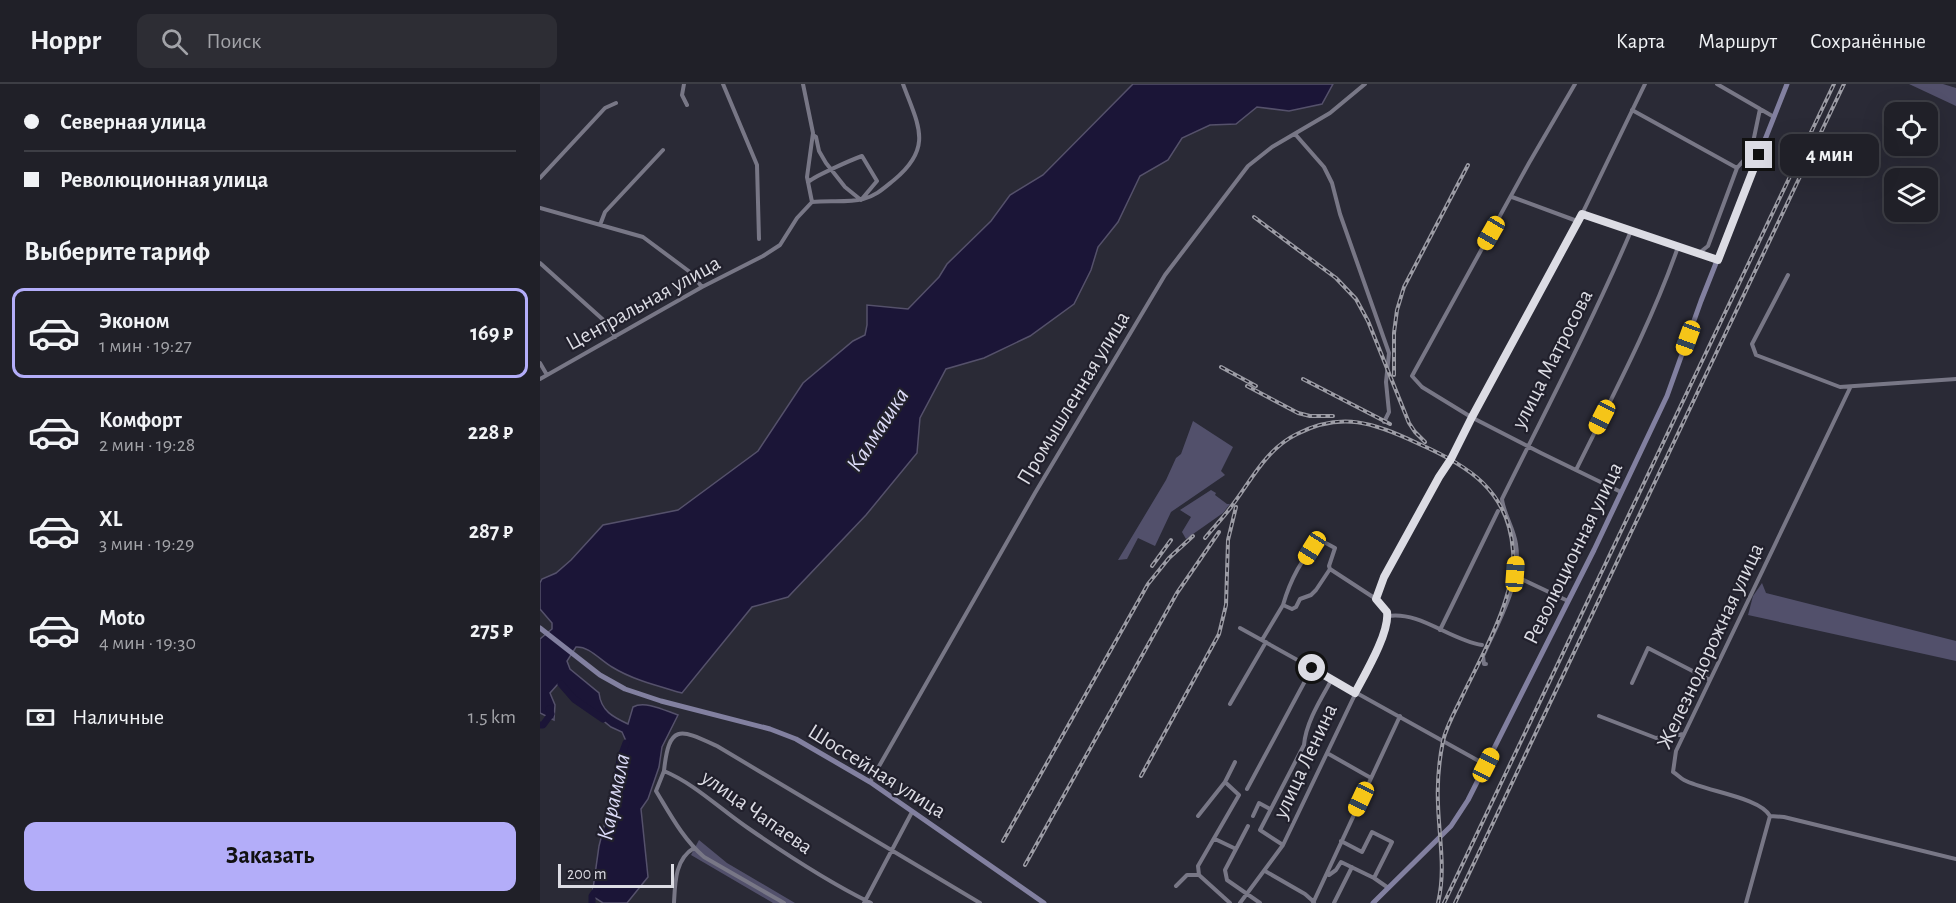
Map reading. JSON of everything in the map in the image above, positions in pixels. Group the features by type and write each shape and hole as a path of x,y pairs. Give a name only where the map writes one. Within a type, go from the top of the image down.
{"main road":[{"name":"Революционная улица","path":"1373,903 1457,818 1486,765 1622,492 1667,396 1787,84"},
{"name":"Шоссейная улица","path":"540,628 578,659 625,689 770,729 796,739 870,782 1044,903"}],"street":[{"path":"684,84 682,95 687,105"},
{"path":"723,84 757,165 759,239"},
{"path":"803,84 813,135 808,182 812,202 861,200 874,196 912,163 920,145 919,131 903,84"},
{"name":"Промышленная улица","path":"870,782 1035,493 1166,275 1248,166 1272,147 1330,113 1365,84"},
{"path":"1575,84 1449,306 1412,376 1422,387 1472,417 1622,492"},
{"path":"1376,599 1384,577 1454,453 1582,214 1645,84"},
{"path":"1717,84 1774,117"},
{"path":"540,178 605,108 616,103"},
{"path":"1699,253 1708,246 1737,168 1751,152 1760,109"},
{"path":"1632,110 1737,168"},
{"path":"1295,134 1329,176 1389,353 1386,382 1389,412 1384,422"},
{"path":"813,135 816,137 821,157 845,187 861,200"},
{"path":"600,225 605,212 663,150"},
{"path":"808,182 816,176 859,157 864,159 877,181 861,200"},
{"path":"1512,197 1577,220"},
{"name":"Центральная улица","path":"540,379 780,245 797,218 812,202"},
{"path":"540,208 643,237 690,272 702,287"},
{"path":"1582,214 1718,260"},
{"name":"улица Матросова","path":"1515,576 1516,544 1502,502 1527,446 1594,316 1632,231"},
{"path":"1576,470 1651,313 1678,247"},
{"path":"540,262 609,325 615,337"},
{"path":"1788,275 1752,344 1756,355 1840,387 1956,379"},
{"path":"540,363 547,375"},
{"name":"Железнодорожная улица","path":"1770,816 1767,809 1684,781 1673,772 1676,751 1850,388"},
{"path":"1440,630 1498,511"},
{"path":"1230,704 1312,548 1322,541 1335,548 1330,569 1316,590 1311,595 1300,599 1296,607 1292,609 1283,605"},
{"path":"1330,569 1376,599 1388,616 1404,615 1470,643 1482,645"},
{"path":"1486,664 1484,664 1483,656 1508,600 1515,576 1568,601"},
{"name":"улица Ленина","path":"1240,903 1283,845 1383,636 1388,616"},
{"path":"1240,628 1486,765"},
{"path":"1632,683 1648,648 1710,680"},
{"path":"1247,789 1312,668"},
{"path":"1283,845 1260,830 1304,745 1315,710 1332,679"},
{"path":"1265,871 1305,894 1314,902 1400,716"},
{"path":"1599,716 1656,738 1684,734"},
{"path":"784,903 704,856 694,848 677,826 656,791 664,771 666,751 673,738 681,732 717,746 980,903"},
{"path":"1327,753 1371,778"},
{"path":"1198,816 1225,782 1235,762"},
{"name":"улица Чапаева","path":"664,771 674,775 747,828 816,873 865,902 871,903"},
{"path":"1198,875 1198,866 1239,795 1225,782"},
{"path":"1253,816 1259,803 1270,809"},
{"path":"865,902 912,812"},
{"path":"1746,903 1770,816 1784,817 1956,859"},
{"path":"1248,826 1225,870 1225,876 1227,880 1260,903"},
{"path":"1341,841 1362,852 1372,832 1392,842 1374,878"},
{"path":"1215,838 1236,849"},
{"path":"674,903 678,866 687,852 694,848"},
{"path":"1327,876 1336,870 1341,862 1387,887"},
{"path":"1334,903 1352,867"},
{"path":"1176,886 1187,875 1198,875 1230,903"}],"shaded area":[{"path":"1909,84 1943,84 1956,88 1956,106"},
{"path":"1193,421 1233,447 1221,471 1225,475 1171,512 1155,546 1138,538 1127,559 1118,560 1166,480 1176,458 1181,454"},
{"path":"1211,490 1230,504 1223,513 1186,539 1182,532 1191,517 1180,510"},
{"path":"1762,583 1766,593 1956,641 1956,661 1748,615 1753,596"},
{"path":"699,840 727,863 795,903 773,903 691,855"}],"water":[{"path":"1133,84 1333,84 1322,104 1289,111 1257,107 1236,124 1210,125 1182,138 1168,160 1140,176 1118,222 1098,247 1091,270 1074,304 1030,336 984,358 946,369 920,418 917,453 866,515 788,597 752,607 682,693 628,676 590,651 576,647 567,661 570,669 599,693 605,709 613,716 628,724 633,707 638,705 656,707 678,715 662,747 659,767 648,799 641,809 648,877 627,903 603,903 592,896 599,846 626,741 622,732 611,727 558,684 550,693 555,705 554,720 540,713 540,639 552,629 552,623 540,609 542,579 556,573 571,560 603,525 678,510 758,451 803,383 853,341 865,335 867,305 908,309 939,277 947,264 991,221 1010,195 1043,175"}],"waterway":[{"name":"Карамала","path":"561,684 574,699 603,719"},
{"name":"Калмашка","path":"540,725 543,725 551,714 549,709"},
{"name":"Карамала","path":"618,775 620,759 626,743"},
{"name":"Карамала","path":"592,903 592,896 597,889"}],"railway":[{"path":"1444,903 1834,84"},
{"path":"1455,903 1844,84"},
{"path":"1394,375 1394,333 1397,310 1404,287 1468,165"},
{"path":"1254,217 1336,278 1356,299 1368,321 1409,423 1425,442"},
{"path":"1221,367 1256,386"},
{"path":"1303,379 1390,424"},
{"path":"1247,386 1298,413 1310,416 1333,416"},
{"path":"1205,538 1276,448 1297,434 1329,423 1343,421 1372,425 1435,451 1468,471 1494,496 1510,530 1513,551 1512,570 1509,589 1495,629 1443,741 1438,788 1442,866 1438,903"},
{"path":"1141,776 1219,634 1226,605 1228,540 1236,507"},
{"path":"1025,865 1177,593 1219,532"},
{"path":"1003,841 1148,584 1169,558 1193,536"},
{"path":"1152,566 1171,540"}],"route":[{"path":"1312,668 1355,693 1387,623 1387,612 1376,599 1384,577 1451,459 1582,214 1718,260 1759,155"}]}
